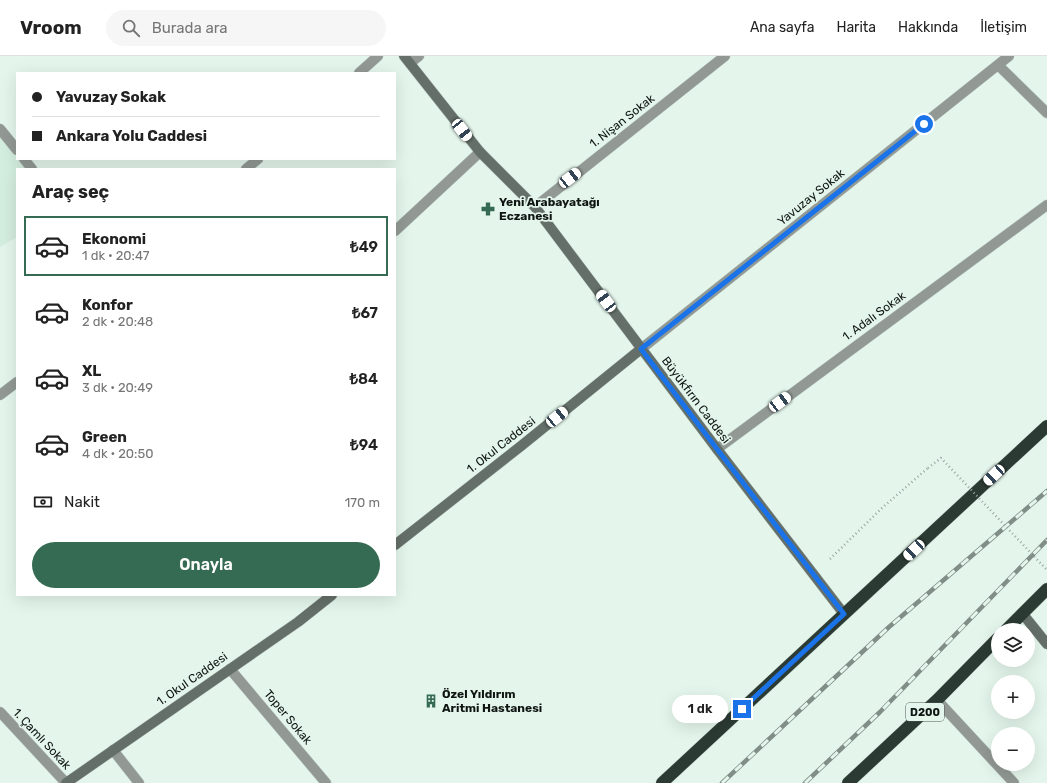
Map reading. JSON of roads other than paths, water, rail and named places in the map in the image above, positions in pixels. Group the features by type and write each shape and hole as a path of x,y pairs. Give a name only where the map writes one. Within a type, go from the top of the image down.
{"highway":[{"path":"662,783 1045,428"},
{"path":"1013,623 1047,589"},
{"name":"D200","path":"848,783 937,700 991,645"}],"main road":[{"name":"Büyükfırın Caddesi","path":"407,59 480,152 535,207 641,349 844,614"},
{"name":"1. Okul Caddesi","path":"396,544 641,349"},
{"name":"1. Okul Caddesi","path":"66,783 298,622 331,596"},
{"path":"1022,613 1047,644"}],"street":[{"path":"359,72 378,56"},
{"path":"407,59 419,56"},
{"name":"1. Nişan Sokak","path":"535,207 725,56"},
{"name":"Yavuzay Sokak","path":"641,349 1010,56"},
{"path":"998,65 1047,113"},
{"path":"0,129 16,149"},
{"path":"396,230 480,152"},
{"path":"25,160 31,168"},
{"path":"247,168 257,160"},
{"name":"1. Adalı Sokak","path":"717,449 1047,205"},
{"path":"0,395 16,383"},
{"name":"Toper Sokak","path":"230,669 326,783"},
{"path":"937,700 1014,783"},
{"name":"1. Çamlı Sokak","path":"0,712 66,783"},
{"path":"113,750 139,783"}],"railway":[{"path":"722,783 889,627 1047,491"},
{"path":"805,783 880,712 1047,540"}],"place":[{"name":"Yeni Arabayatağı Eczanesi","path":"488,209"},
{"name":"Özel Yıldırım Aritmi Hastanesi","path":"431,701"}]}
